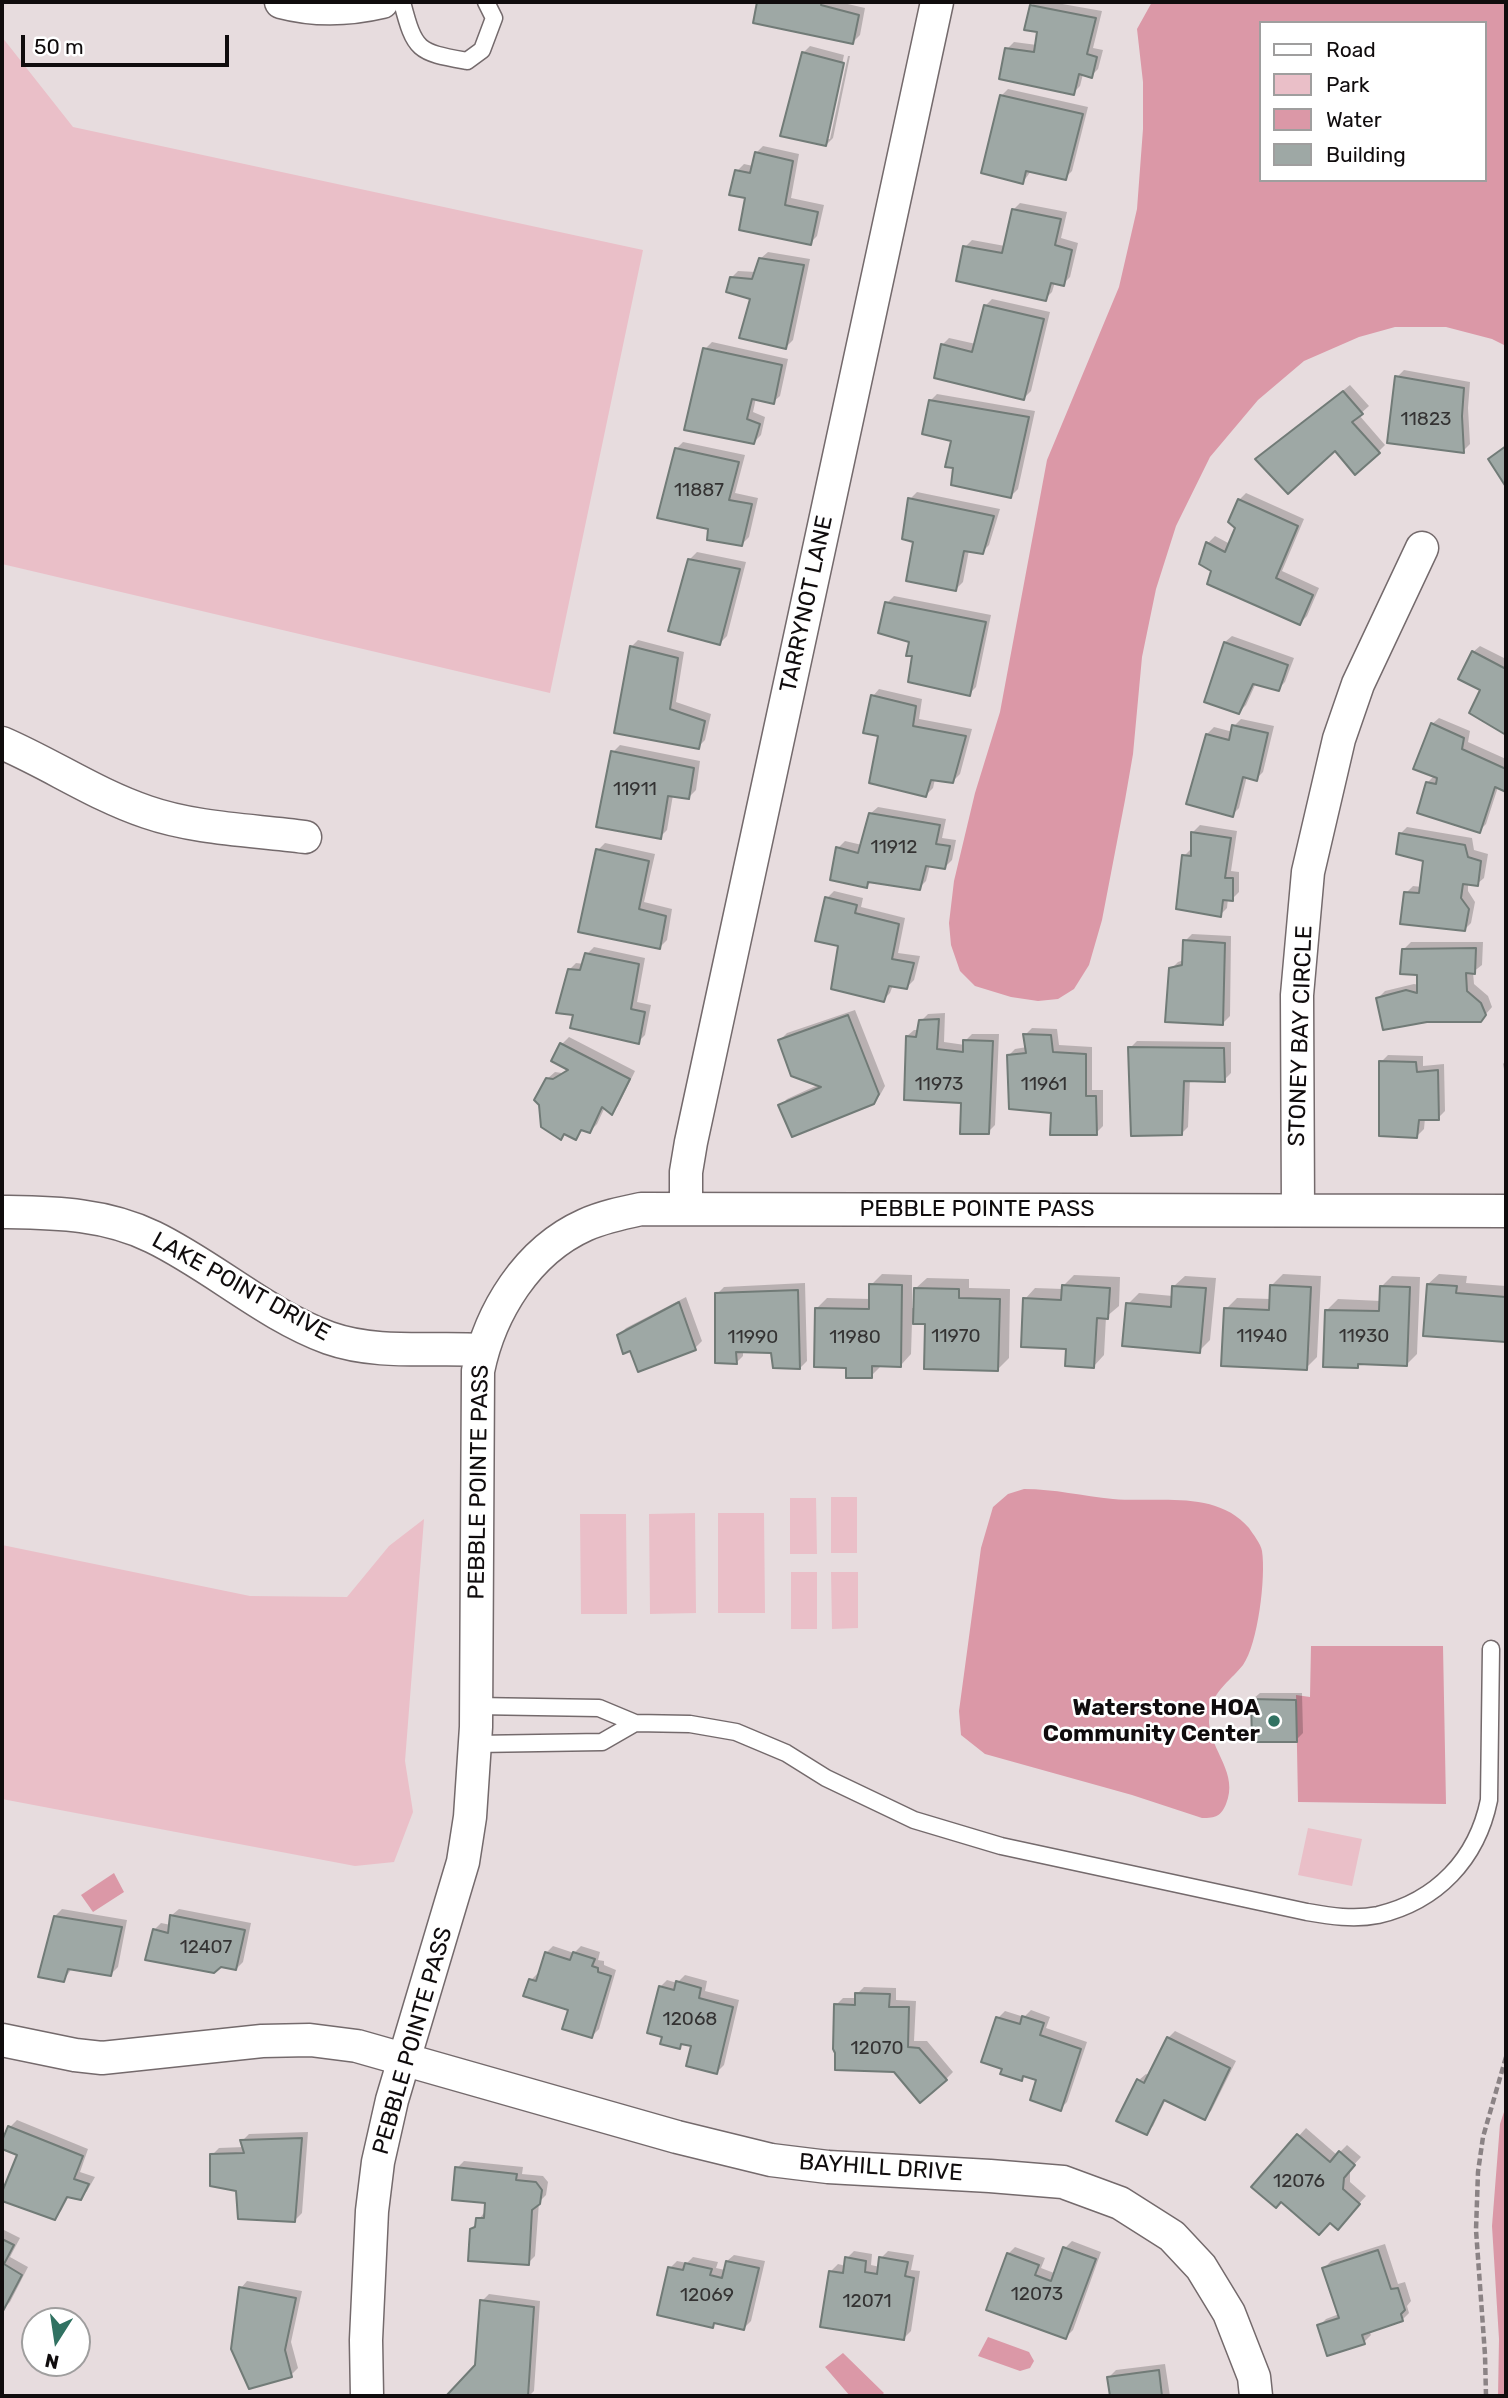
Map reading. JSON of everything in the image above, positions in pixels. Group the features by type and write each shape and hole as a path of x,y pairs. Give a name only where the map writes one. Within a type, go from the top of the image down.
{"street":[{"path":"281,2 317,9 343,9 383,2"},
{"name":"TARRYNOT LANE","path":"686,1208 686,1172 691,1142 937,2"},
{"name":"STONEY BAY CIRCLE","path":"1298,1210 1297,995 1308,872 1339,739 1358,684 1422,548"},
{"path":"2,743 149,813 305,837"},
{"name":"PEBBLE POINTE PASS","path":"367,2396 366,2340 372,2211 378,2162 393,2101 463,1862 470,1818 476,1744 478,1371 482,1350 498,1311 516,1282 532,1265 583,1226 641,1209 1506,1211"},
{"name":"LAKE POINT DRIVE","path":"2,1212 70,1214 126,1226 153,1237 308,1329 340,1341 374,1348 482,1350"},
{"name":"BAYHILL DRIVE","path":"2,2040 102,2058 262,2040 310,2040 357,2046 677,2137 771,2160 828,2167 1063,2182 1120,2203 1172,2236 1200,2267 1230,2313 1254,2377 1256,2396"}],"lane":[{"path":"402,2 417,44 428,54 467,61 482,50 494,18 486,2"},
{"path":"476,1706 599,1708 635,1723 690,1724 736,1732 786,1753 826,1778 914,1820 1001,1846 1307,1912 1337,1917 1360,1917 1378,1915 1435,1889 1450,1878 1475,1843 1485,1821 1489,1800 1491,1649"},
{"path":"476,1744 602,1741 635,1723"}],"path":[{"path":"1486,2396 1476,2230 1478,2172 1483,2137 1506,2057"}],"green space":[{"path":"2,37 73,127 643,250 550,693 2,564"},
{"path":"831,1497 857,1497 857,1553 831,1553"},
{"path":"790,1498 816,1498 817,1554 790,1554"},
{"path":"695,1513 696,1613 650,1614 649,1514"},
{"path":"718,1513 764,1513 765,1613 718,1613"},
{"path":"580,1514 626,1514 627,1614 581,1614"},
{"path":"424,1519 405,1761 413,1812 394,1862 355,1866 2,1799 2,1545 250,1596 347,1597 389,1546"},
{"path":"791,1572 817,1572 817,1629 791,1629"},
{"path":"831,1572 858,1572 858,1628 832,1629"},
{"path":"1308,1828 1362,1839 1352,1886 1298,1875"}],"water":[{"path":"1152,2 1506,2 1506,346 1492,339 1446,327 1395,327 1359,337 1304,361 1258,400 1210,457 1176,526 1156,589 1142,657 1133,754 1125,800 1102,920 1089,965 1074,989 1058,999 1038,1001 1011,997 975,986 960,971 951,945 949,923 954,881 975,793 1000,712 1047,460 1119,287 1137,209 1143,129 1143,82 1137,29"},
{"path":"1024,1489 1113,1499 1185,1500 1203,1503 1236,1516 1259,1542 1263,1577 1253,1642 1243,1665 1213,1701 1210,1713 1211,1733 1229,1783 1226,1804 1217,1815 1202,1818 1132,1795 985,1754 961,1735 959,1711 981,1548 993,1507 1008,1494"},
{"path":"1311,1646 1443,1646 1446,1804 1298,1802 1296,1695 1310,1697"},
{"path":"114,1873 124,1892 93,1912 81,1895"},
{"path":"1506,2106 1506,2396 1498,2396 1499,2339 1492,2226 1500,2124"},
{"path":"988,2337 1029,2352 1034,2361 1030,2368 1020,2371 978,2356"},
{"path":"843,2353 884,2393 881,2396 850,2396 825,2367"}],"building":[{"path":"757,2 822,2 821,5 859,15 853,44 753,23"},
{"path":"1030,5 1096,18 1087,54 1097,57 1092,78 1079,74 1074,95 999,79 1005,48 1034,52 1037,32 1024,30"},
{"path":"802,52 844,63 826,146 780,136"},
{"path":"1000,95 1083,114 1066,180 1026,171 1023,184 981,173"},
{"path":"755,152 793,161 785,205 818,212 811,245 739,230 745,198 729,195 735,170 750,173"},
{"path":"1012,209 1061,219 1055,245 1072,250 1064,286 1051,283 1046,301 956,281 963,246 1002,253"},
{"path":"759,258 804,265 786,349 739,338 750,299 726,292 730,277 752,279"},
{"path":"984,305 1044,319 1024,400 934,378 941,344 972,352"},
{"path":"703,348 782,365 774,404 752,399 747,419 760,424 754,444 684,430"},
{"path":"1395,376 1464,388 1464,453 1387,443"},
{"path":"1343,391 1363,414 1352,422 1380,453 1355,475 1335,451 1288,494 1255,459"},
{"path":"929,400 1029,417 1011,498 951,485 953,468 945,467 951,441 922,434"},
{"path":"1506,446 1506,487 1488,459"},
{"path":"675,448 739,462 729,500 752,504 742,546 707,540 708,529 657,518"},
{"path":"908,498 994,516 983,554 964,551 956,591 906,581 913,542 902,539"},
{"path":"1238,499 1298,526 1276,578 1313,595 1300,625 1207,584 1211,571 1199,564 1206,542 1225,552 1235,528 1228,522"},
{"path":"688,559 740,569 720,645 668,631"},
{"path":"885,602 986,622 970,696 908,682 912,656 906,656 909,642 878,633"},
{"path":"1224,642 1288,665 1279,691 1253,684 1239,714 1204,702"},
{"path":"630,646 678,658 670,709 705,721 699,749 614,733"},
{"path":"1472,651 1506,669 1506,735 1469,713 1480,690 1458,679"},
{"path":"871,695 916,706 913,726 966,736 953,783 931,780 926,797 869,783 878,736 863,733"},
{"path":"1431,723 1464,738 1462,749 1506,769 1506,792 1495,787 1480,833 1417,813 1426,782 1436,784 1437,778 1413,769"},
{"path":"1232,725 1268,733 1257,781 1243,777 1233,817 1186,804 1206,734 1229,740"},
{"path":"611,751 694,768 689,799 668,796 661,839 596,827"},
{"path":"869,813 940,825 936,844 950,846 945,869 926,866 920,890 868,882 867,888 830,880 836,847 858,853"},
{"path":"1191,832 1231,838 1225,878 1233,878 1233,901 1223,900 1221,917 1176,909 1182,855 1191,856"},
{"path":"1399,833 1465,845 1468,857 1481,861 1478,886 1463,884 1461,898 1469,909 1465,931 1400,924 1404,892 1419,893 1423,861 1396,854"},
{"path":"596,849 649,861 639,909 666,916 660,949 578,932"},
{"path":"825,897 857,905 855,913 899,924 892,959 914,963 907,989 889,986 884,1002 831,989 838,946 815,941"},
{"path":"1183,940 1225,943 1223,1025 1165,1022 1169,968 1182,965"},
{"path":"1476,948 1475,974 1466,973 1467,991 1481,1003 1486,1015 1481,1022 1427,1022 1383,1030 1376,998 1406,990 1417,993 1417,975 1400,974 1402,949"},
{"path":"585,953 639,964 631,1009 645,1012 639,1044 570,1028 573,1015 556,1013 568,969 580,970"},
{"path":"848,1015 879,1094 874,1104 792,1137 778,1105 821,1087 791,1076 778,1040"},
{"path":"939,1019 937,1049 963,1052 963,1040 993,1041 989,1134 960,1134 961,1103 904,1100 906,1036 916,1037 919,1020"},
{"path":"1023,1034 1051,1035 1053,1052 1086,1054 1086,1096 1096,1096 1097,1135 1050,1135 1051,1113 1009,1109 1007,1055 1026,1053"},
{"path":"560,1043 630,1079 612,1115 602,1107 590,1133 581,1130 576,1140 564,1134 561,1140 541,1127 539,1105 534,1100 546,1078 553,1079 568,1070 551,1061"},
{"path":"1128,1047 1224,1048 1225,1082 1184,1081 1182,1135 1131,1136"},
{"path":"1379,1061 1416,1062 1417,1072 1438,1070 1439,1120 1419,1120 1417,1138 1379,1136"},
{"path":"869,1284 902,1285 901,1367 872,1366 872,1378 846,1378 846,1368 814,1367 815,1308 869,1309"},
{"path":"1427,1284 1457,1286 1456,1293 1506,1297 1506,1342 1423,1336"},
{"path":"1062,1285 1110,1288 1108,1319 1097,1318 1094,1368 1065,1366 1066,1349 1021,1347 1023,1298 1061,1300"},
{"path":"1270,1285 1311,1287 1307,1370 1221,1366 1224,1308 1269,1310"},
{"path":"1172,1286 1206,1288 1200,1353 1122,1346 1126,1303 1171,1307"},
{"path":"1380,1286 1410,1287 1407,1366 1358,1364 1358,1368 1323,1367 1325,1310 1379,1311"},
{"path":"914,1288 959,1289 959,1298 1000,1299 998,1371 924,1369 925,1324 913,1324"},
{"path":"798,1290 800,1369 773,1368 771,1353 736,1352 737,1364 715,1363 715,1293"},
{"path":"679,1302 696,1350 638,1372 630,1351 623,1354 617,1335"},
{"name":"Waterstone HOA Community Center","path":"1251,1699 1296,1700 1297,1742 1252,1742"},
{"path":"170,1915 245,1930 236,1970 221,1967 214,1973 145,1960 153,1929 168,1933"},
{"path":"54,1916 122,1927 111,1976 68,1969 64,1982 38,1977"},
{"path":"545,1952 570,1960 573,1952 595,1959 592,1966 598,1968 598,1972 611,1976 592,2038 562,2029 568,2010 523,1996 529,1979 536,1981"},
{"path":"676,1981 701,1988 699,1998 733,2007 717,2074 686,2066 691,2046 681,2044 680,2049 660,2044 662,2037 647,2033 659,1986 674,1990"},
{"path":"855,1993 890,1994 889,2007 909,2007 908,2047 919,2048 947,2080 920,2103 894,2072 835,2070 834,2004 855,2005"},
{"path":"1022,2016 1044,2023 1040,2035 1081,2049 1061,2111 1030,2100 1036,2080 1023,2076 1022,2081 1000,2074 1002,2069 981,2062 996,2017 1020,2024"},
{"path":"1167,2037 1230,2068 1205,2120 1164,2100 1147,2135 1116,2121 1137,2079 1144,2083"},
{"path":"8,2126 83,2156 74,2179 89,2184 81,2200 67,2197 55,2220 2,2201 2,2192 17,2155 2,2149"},
{"path":"1297,2134 1330,2162 1339,2151 1355,2165 1344,2178 1343,2189 1360,2204 1338,2230 1330,2223 1319,2235 1281,2202 1276,2208 1251,2187"},
{"path":"302,2138 295,2222 238,2219 236,2191 210,2186 210,2154 244,2153 240,2140"},
{"path":"455,2167 517,2174 516,2180 536,2182 542,2190 540,2204 532,2210 529,2265 468,2261 470,2229 475,2227 476,2218 484,2218 485,2203 452,2200"},
{"path":"2,2239 14,2245 4,2264 22,2275 3,2311"},
{"path":"1063,2247 1096,2259 1066,2339 986,2310 1007,2253 1039,2265 1035,2275 1051,2281"},
{"path":"1378,2250 1391,2289 1398,2288 1405,2310 1401,2314 1403,2321 1362,2335 1365,2344 1327,2356 1317,2325 1339,2318 1322,2268"},
{"path":"845,2257 866,2261 865,2272 877,2274 879,2257 908,2262 905,2276 914,2278 904,2340 820,2327 829,2271 843,2273"},
{"path":"726,2261 759,2268 744,2330 714,2323 713,2328 657,2315 668,2267 683,2270 685,2263 712,2269 710,2275 722,2278"},
{"path":"239,2287 296,2298 285,2350 292,2377 249,2389 231,2349"},
{"path":"480,2300 534,2307 528,2396 446,2396 475,2365"},
{"path":"1159,2370 1162,2396 1110,2396 1107,2377"}],"place":[{"name":"Waterstone HOA Community Center","path":"1274,1721"}]}
